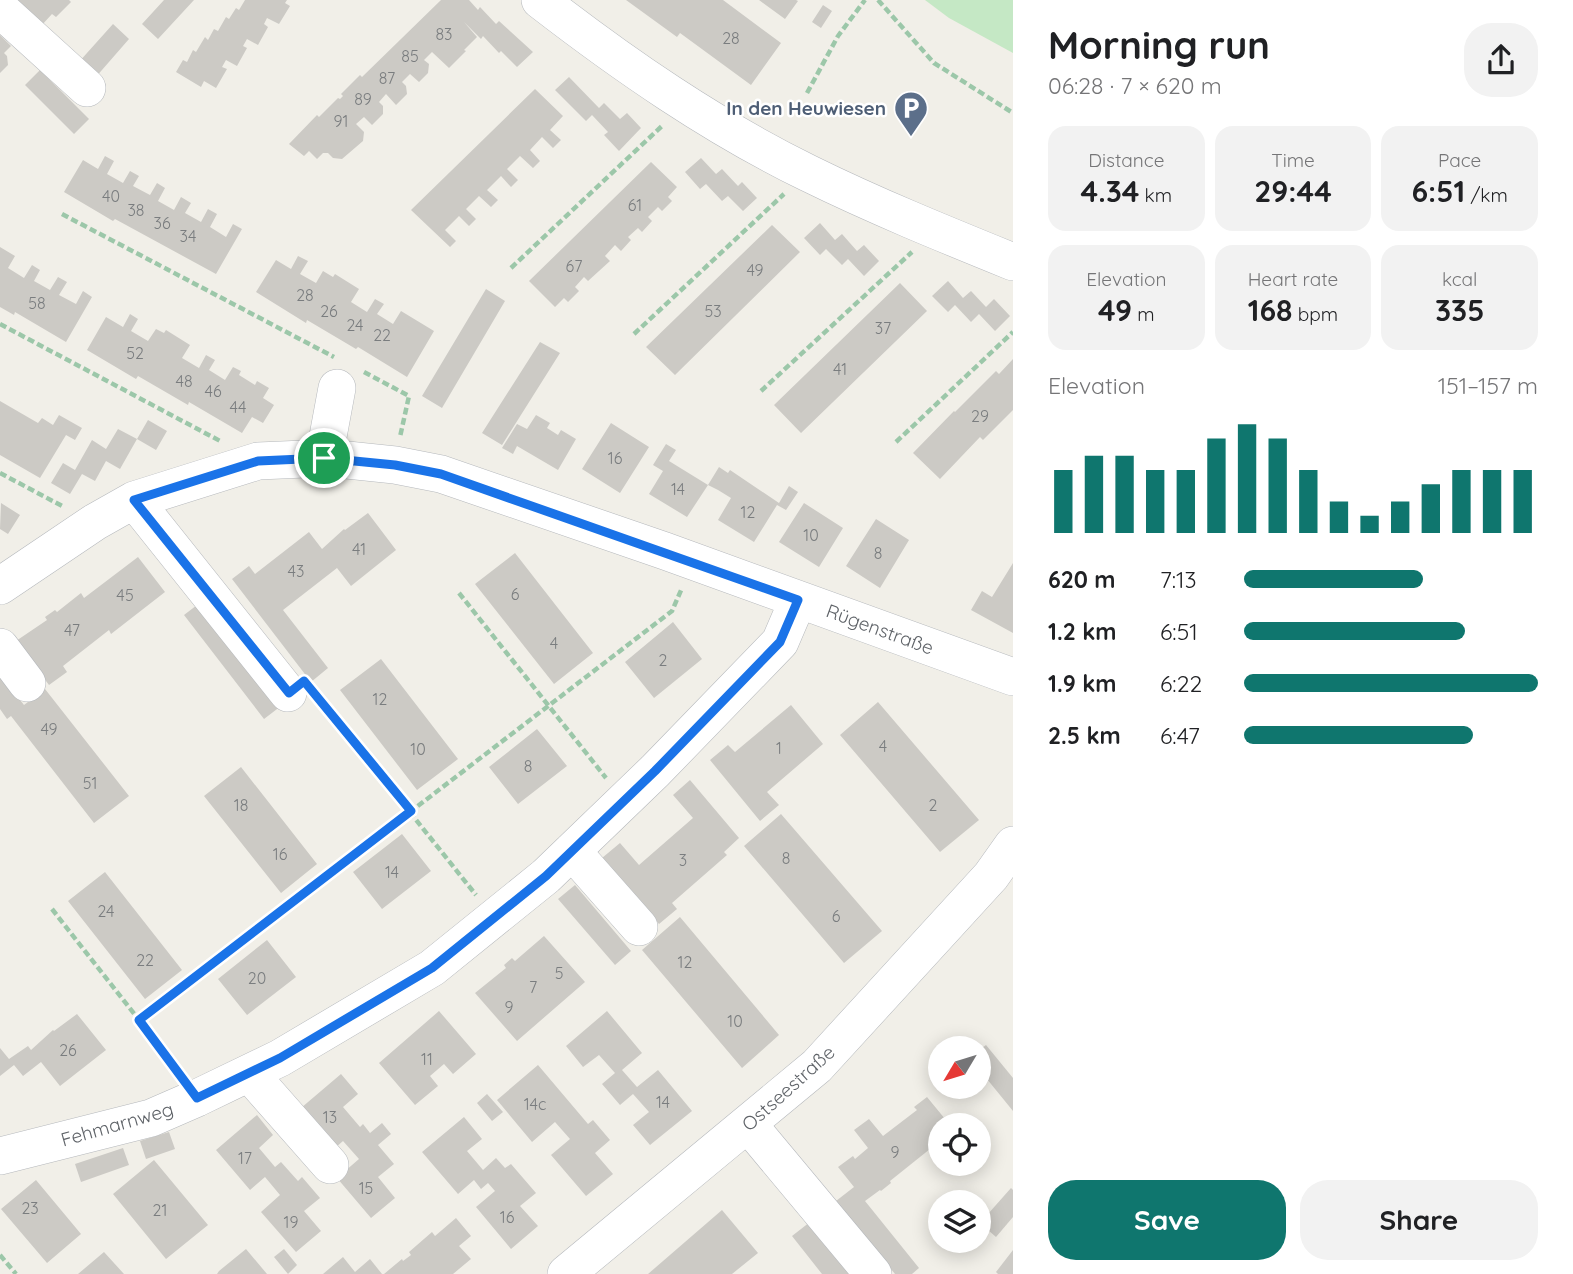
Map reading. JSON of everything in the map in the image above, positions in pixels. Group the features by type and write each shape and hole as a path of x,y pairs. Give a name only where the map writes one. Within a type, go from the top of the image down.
{"street":[{"path":"540,0 612,55 686,103 807,172 1013,262"},
{"path":"0,9 87,88"},
{"path":"324,458 344,371"},
{"name":"Rügenstraße","path":"0,586 94,522 134,500 258,461 324,458 395,465 441,474 1013,677"},
{"path":"134,500 289,693"},
{"name":"Fehmarnweg","path":"0,1156 151,1118 197,1098 280,1058 432,968 546,876 624,801 780,642 798,600"},
{"path":"0,647 27,683"},
{"name":"Ostseestraße","path":"566,1274 817,1066 990,876 1013,845"},
{"path":"572,851 639,927"},
{"path":"249,1073 330,1165"},
{"path":"748,1124 873,1274"}],"path":[{"path":"807,93 838,36 865,0"},
{"path":"878,0 934,63 1013,113"},
{"path":"511,268 686,103"},
{"path":"634,334 807,172"},
{"path":"62,214 344,371 409,396 395,465"},
{"path":"761,391 935,230"},
{"path":"0,324 258,461"},
{"path":"896,442 1013,332"},
{"path":"0,473 94,522"},
{"path":"139,1020 672,611 694,562"},
{"path":"459,593 624,801"},
{"path":"289,693 304,681 411,811 494,918"},
{"path":"52,909 197,1098"},
{"path":"0,1255 16,1274"}],"green space":[{"path":"925,0 1013,0 1013,53 949,18"}],"building":[{"path":"13,0 71,2 56,17 52,14 41,26"},
{"path":"164,0 194,0 158,39 142,24"},
{"path":"245,0 287,0 285,3 290,6 279,24 267,18 264,24 268,27 258,45 247,39 243,46 247,48 237,66 226,60 222,67 227,69 216,88 204,81 201,87 176,72 183,60 187,62 193,50 196,52 205,37 208,40 214,29 218,31 226,17 229,19"},
{"path":"441,0 469,0 496,24 499,21 533,52 517,67 464,22 477,37 464,50 466,51 449,68 432,52 424,60 429,64 428,73 419,82 410,74 402,82 406,86 407,94 396,105 386,94 379,102 383,106 383,114 372,125 364,117 356,124 364,132 363,141 342,159 323,153 317,159 309,151 304,156 289,144 317,115 319,117 340,99 343,96 341,94 360,75 362,77"},
{"path":"626,0 723,0 781,43 751,85 680,33 677,37"},
{"path":"759,0 796,0 798,1 785,19"},
{"path":"823,5 832,11 821,28 812,22"},
{"path":"113,24 129,39 95,78 78,63"},
{"path":"0,35 11,46 4,53 8,65 0,73"},
{"path":"40,70 89,119 74,134 25,85"},
{"path":"569,77 599,108 604,103 620,119 627,113 641,128 619,151 604,135 608,132 592,115 586,121 555,90"},
{"path":"535,89 563,116 550,130 561,140 553,148 542,137 530,150 540,161 533,168 520,156 507,169 518,180 511,187 501,176 487,190 498,200 491,207 479,196 466,209 476,219 469,226 459,216 445,230 456,241 450,247 411,210"},
{"path":"105,156 114,161 107,174 123,183 130,171 139,176 133,186 150,195 157,183 165,188 158,201 174,210 181,197 191,203 185,213 201,222 208,209 217,214 210,227 226,237 233,224 242,229 216,274 115,219 113,221 64,192 83,160 98,169"},
{"path":"701,158 716,174 722,169 738,186 742,182 757,198 743,211 728,196 722,201 706,184 700,189 685,172"},
{"path":"651,162 677,187 668,197 672,201 662,211 658,207 648,217 652,221 642,232 638,228 628,237 631,240 621,251 615,245 605,256 610,261 588,281 584,277 575,287 579,291 568,302 564,298 555,307 529,281"},
{"path":"820,223 835,240 842,234 857,251 864,245 879,261 864,276 848,259 842,265 826,249 820,255 804,238"},
{"path":"772,225 800,252 675,375 646,347"},
{"path":"0,247 15,256 8,268 24,278 32,265 40,270 34,281 50,290 58,277 67,282 59,295 76,304 83,291 92,297 66,342 15,312 14,315 0,307"},
{"path":"298,256 308,261 300,274 316,283 323,271 333,277 335,274 359,289 351,302 367,312 375,299 384,304 377,314 393,324 401,311 434,331 407,377 358,347 356,349 307,320 306,323 256,292 276,260 291,269"},
{"path":"948,281 963,298 971,291 986,307 994,299 1010,316 995,331 979,314 971,322 955,305 948,312 932,296"},
{"path":"900,283 927,311 801,433 774,405"},
{"path":"486,289 505,301 442,408 422,396"},
{"path":"130,314 138,319 131,331 148,341 156,329 164,333 166,330 190,345 182,358 199,368 206,355 215,360 209,370 225,380 233,367 241,371 239,375 255,385 257,381 269,388 263,398 274,405 263,423 252,417 242,433 138,376 136,379 87,350 106,317 123,327"},
{"path":"540,342 560,353 502,445 482,433"},
{"path":"1013,359 1013,410 983,440 980,437 940,479 913,453 996,371 999,374"},
{"path":"0,401 38,423 42,418 53,425 59,415 82,428 75,440 66,435 40,478 0,455"},
{"path":"536,415 550,423 547,428 558,435 561,430 576,439 558,470 517,446 513,454 502,448 517,424 527,429"},
{"path":"148,420 167,431 156,450 137,439"},
{"path":"611,423 649,447 620,493 582,469"},
{"path":"118,429 137,439 120,469 106,461 95,481 82,474 70,494 51,483 63,463 75,470 92,440 106,449"},
{"path":"666,444 676,450 669,461 708,485 687,517 649,494 663,471 653,465"},
{"path":"719,467 728,473 730,470 779,503 789,486 798,492 786,510 777,505 754,542 718,520 731,498 708,485"},
{"path":"1,503 20,515 8,534 0,529"},
{"path":"804,503 843,528 819,567 779,542"},
{"path":"368,513 396,550 351,586 337,568 283,610 328,668 311,682 232,579 249,566 255,574 309,532 322,549 344,529"},
{"path":"876,519 909,540 880,588 846,566"},
{"path":"515,553 593,653 554,684 475,584"},
{"path":"138,557 165,592 111,634 109,630 63,666 67,672 49,685 16,641 47,620 45,617 55,610 57,612 81,593 84,598"},
{"path":"1013,563 1013,633 971,610 982,591 992,597"},
{"path":"201,602 281,706 264,719 184,615"},
{"path":"673,622 702,659 654,698 625,662"},
{"path":"381,659 458,759 417,790 340,690"},
{"path":"0,674 24,705 45,689 129,796 94,823 11,716 7,719 0,709"},
{"path":"878,702 979,820 940,852 840,735"},
{"path":"791,705 823,744 767,792 779,805 760,821 710,760 728,745 735,752"},
{"path":"537,729 567,766 518,804 489,767"},
{"path":"241,767 317,864 281,893 204,796"},
{"path":"690,780 739,838 724,852 727,855 672,903 677,909 659,924 602,858 620,843 639,865 693,818 673,795"},
{"path":"781,814 882,931 844,963 744,846"},
{"path":"402,834 431,871 382,909 353,872"},
{"path":"105,872 182,970 145,999 68,901"},
{"path":"575,885 631,951 615,965 558,899"},
{"path":"680,917 779,1035 742,1068 642,950"},
{"path":"544,936 585,982 517,1041 475,993 506,968 504,965 512,958 515,961"},
{"path":"267,940 296,977 247,1015 218,979"},
{"path":"439,1011 476,1054 453,1074 444,1064 430,1076 438,1086 415,1105 379,1063"},
{"path":"607,1011 642,1053 622,1070 637,1087 658,1070 692,1111 650,1145 633,1125 649,1112 633,1094 620,1105 602,1084 615,1073 599,1055 583,1067 566,1046"},
{"path":"77,1014 106,1050 60,1086 41,1062 23,1076 14,1065 0,1076 0,1048 9,1059 28,1046 31,1050 53,1030"},
{"path":"991,1051 1013,1078 1013,1111 991,1084"},
{"path":"538,1065 588,1124 593,1120 610,1140 595,1153 613,1174 586,1196 551,1155 570,1139 555,1122 532,1142 497,1100"},
{"path":"341,1074 358,1094 343,1107 360,1127 363,1124 370,1133 382,1123 391,1134 378,1145 394,1164 378,1177 395,1198 371,1218 337,1178 359,1159 343,1141 335,1148 301,1108"},
{"path":"487,1094 503,1112 492,1121 477,1103"},
{"path":"927,1097 940,1113 928,1113 928,1151 890,1181 891,1183 865,1201 919,1268 912,1274 895,1274 836,1201 854,1187 838,1167 853,1156 855,1159 868,1148 854,1130 869,1119 883,1136 917,1110 914,1107"},
{"path":"257,1115 273,1135 259,1148 275,1167 281,1162 298,1181 302,1177 320,1198 304,1211 321,1231 296,1252 261,1212 280,1195 265,1177 250,1190 216,1150"},
{"path":"464,1117 482,1139 467,1151 483,1170 496,1158 505,1168 511,1164 536,1193 520,1206 538,1226 511,1249 476,1207 495,1191 488,1183 481,1189 474,1180 458,1194 422,1152"},
{"path":"169,1132 175,1149 146,1159 140,1141"},
{"path":"123,1148 129,1165 81,1182 75,1164"},
{"path":"154,1160 208,1225 166,1259 113,1194"},
{"path":"36,1180 81,1234 47,1263 1,1209"},
{"path":"1011,1188 1013,1217 996,1237 991,1233 991,1211"},
{"path":"722,1210 758,1253 732,1274 648,1274"},
{"path":"456,1218 471,1236 459,1246 471,1259 453,1274 384,1274 411,1255 409,1252 432,1232 435,1236"},
{"path":"810,1222 851,1274 822,1274 792,1236"},
{"path":"246,1249 267,1274 217,1274 219,1271"},
{"path":"284,1249 297,1265 288,1274 274,1257"},
{"path":"1013,1250 1013,1274 998,1274 996,1272"},
{"path":"104,1252 124,1274 78,1274"},
{"path":"343,1257 355,1272 370,1259 382,1274 323,1274"}],"place":[{"name":"In den Heuwiesen","path":"911,138"}],"route":[{"path":"324,458 395,465 441,474 798,600 780,642 655,771 546,876 432,968 280,1058 197,1098 139,1020 411,811 304,681 289,693 134,500 258,461 324,458"}]}
